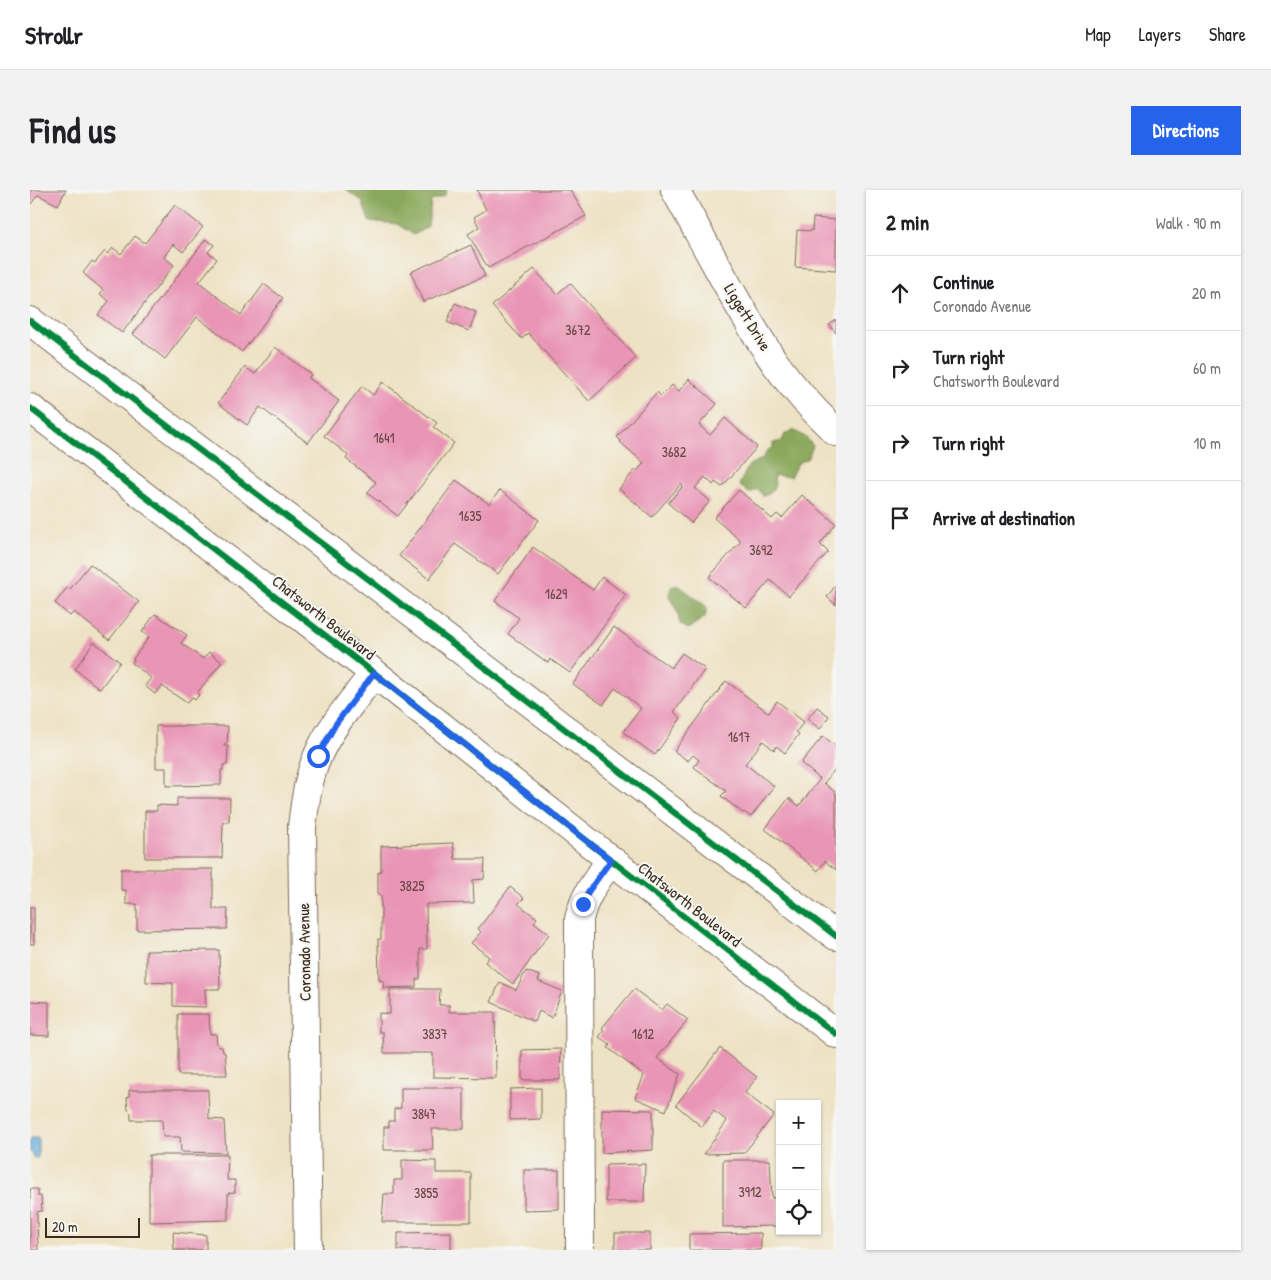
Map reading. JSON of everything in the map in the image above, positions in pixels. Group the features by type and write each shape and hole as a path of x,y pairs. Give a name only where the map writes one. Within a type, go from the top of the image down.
{"street":[{"name":"Liggett Drive","path":"675,190 740,305 776,364 836,432"},
{"path":"30,321 836,936"},
{"name":"Chatsworth Boulevard","path":"30,408 374,673 836,1034"},
{"name":"Coronado Avenue","path":"308,1250 302,826 309,783 318,756 327,738 374,673"},
{"path":"580,1250 580,919 588,892 611,860"}],"green space":[{"path":"346,190 447,190 444,196 431,201 428,226 414,235 397,224 369,221 362,201"},
{"path":"793,430 807,438 813,446 808,458 798,463 790,477 774,475 775,486 769,494 763,496 758,489 749,493 739,485 749,465 762,459 768,450 773,448 773,443 782,441 785,434"},
{"path":"677,584 707,607 705,617 688,629 680,624 677,611 669,597 671,586"}],"water":[{"path":"30,1138 38,1138 38,1158 33,1158 33,1154 30,1152"}],"building":[{"path":"30,190 66,190 58,205 38,195 30,205"},
{"path":"477,190 570,190 586,216 488,268 468,234 479,227 474,217 486,210"},
{"path":"175,205 203,227 183,252 173,244 164,257 174,265 122,333 98,315 109,301 100,294 103,290 83,273 92,261 95,263 105,251 108,254 113,248 121,254 135,236 145,243"},
{"path":"813,218 836,220 836,270 795,267 797,230 812,231"},
{"path":"206,239 214,245 208,252 217,259 199,282 241,315 264,284 283,298 242,352 197,317 165,359 133,334"},
{"path":"471,245 485,276 423,302 411,272"},
{"path":"534,269 557,294 570,283 636,358 589,401 528,333 522,339 492,306"},
{"path":"455,303 476,312 469,331 447,322"},
{"path":"836,320 836,333 829,325"},
{"path":"275,347 311,374 309,378 339,401 308,443 260,407 247,425 218,403 245,367 255,374"},
{"path":"689,379 717,404 699,425 710,435 725,418 757,447 722,487 715,482 713,485 705,477 695,488 710,501 691,523 668,503 683,486 681,484 652,517 619,489 635,470 637,471 644,463 620,442 617,437 657,392 661,396 672,385 679,391"},
{"path":"383,382 437,423 433,427 454,443 398,516 367,493 376,482 346,459 348,455 324,436 362,386 373,395"},
{"path":"456,480 489,504 500,490 539,520 498,574 455,544 429,579 399,556"},
{"path":"739,490 772,519 777,514 782,518 802,495 836,524 820,544 828,552 789,596 770,580 746,608 709,577 741,541 714,518"},
{"path":"533,547 593,590 602,577 626,595 570,673 550,659 548,663 508,634 519,618 495,601"},
{"path":"90,564 139,602 109,640 74,612 70,616 55,603 67,588 70,589"},
{"path":"836,585 836,605 827,597"},
{"path":"155,614 187,635 181,643 203,659 209,652 222,662 197,693 199,695 195,700 192,697 187,703 162,686 155,694 145,686 151,678 132,663 149,637 142,632"},
{"path":"614,627 671,668 682,653 705,669 674,712 681,718 655,755 623,732 641,708 615,688 603,705 573,684"},
{"path":"94,642 120,662 100,689 75,669"},
{"path":"726,681 769,713 777,701 804,722 796,732 799,734 785,753 776,746 774,750 763,741 745,764 774,786 751,817 721,796 726,791 694,767 699,760 693,755 688,761 674,751"},
{"path":"817,707 829,716 820,729 807,719"},
{"path":"156,726 228,726 227,744 224,744 224,746 228,746 227,765 223,765 223,770 221,770 221,785 166,786 166,768 156,768"},
{"path":"823,736 836,746 836,768 824,783 836,793 836,870 825,861 818,871 765,829 789,798 799,806 820,779 801,763"},
{"path":"177,798 230,798 229,822 223,822 222,858 145,858 145,811 157,811 157,805 177,806"},
{"path":"453,843 455,859 485,859 484,879 473,880 474,903 426,904 427,949 420,949 420,979 416,979 416,987 383,988 384,981 379,980 378,939 381,939 381,895 378,895 378,872 381,871 381,846"},
{"path":"121,869 213,869 213,909 228,909 227,929 137,930 137,904 126,904 126,890 121,890"},
{"path":"510,887 524,898 518,904 537,918 534,922 549,934 513,984 485,962 489,957 471,943 481,932 478,929"},
{"path":"30,907 34,907 34,944 30,944"},
{"path":"219,950 220,989 205,989 206,1007 173,1006 173,983 146,982 146,951"},
{"path":"526,971 540,976 538,981 562,991 552,1018 539,1011 535,1022 491,1002 500,982 516,990"},
{"path":"390,989 440,989 439,1005 449,1005 449,1012 495,1012 496,1078 433,1077 433,1053 384,1053 383,1032 379,1032 379,1013 390,1014"},
{"path":"634,989 662,1010 667,1004 688,1020 657,1058 680,1074 666,1111 635,1098 644,1075 608,1048 610,1045 599,1037 604,1030 602,1028"},
{"path":"30,1001 49,1002 49,1036 30,1035"},
{"path":"178,1014 209,1014 210,1034 216,1034 218,1047 222,1047 225,1053 227,1075 178,1075"},
{"path":"720,1048 757,1077 745,1093 774,1115 744,1153 704,1154 727,1121 714,1111 702,1127 676,1105"},
{"path":"561,1049 560,1080 522,1080 522,1050"},
{"path":"401,1088 464,1088 464,1129 432,1129 433,1150 384,1150 384,1127 389,1127 389,1121 394,1121 394,1109 401,1108"},
{"path":"541,1088 541,1119 510,1120 510,1089"},
{"path":"129,1090 208,1090 209,1119 224,1120 226,1153 181,1152 180,1137 163,1137 162,1120 131,1120 127,1098"},
{"path":"602,1109 653,1110 653,1150 602,1153"},
{"path":"149,1155 228,1155 227,1180 235,1180 235,1192 228,1193 228,1220 149,1222"},
{"path":"402,1160 436,1161 436,1173 471,1173 471,1222 382,1222 384,1194 394,1194 394,1180 402,1180"},
{"path":"723,1160 770,1160 772,1198 776,1198 776,1226 723,1227"},
{"path":"645,1164 644,1202 606,1202 606,1165"},
{"path":"524,1170 559,1170 559,1209 524,1210"},
{"path":"30,1189 38,1189 38,1196 41,1196 42,1211 37,1212 38,1250 30,1250"},
{"path":"173,1232 206,1235 206,1250 174,1250"},
{"path":"451,1232 451,1250 398,1250 398,1233"},
{"path":"615,1233 650,1233 650,1250 615,1250"},
{"path":"761,1233 761,1250 689,1250 689,1234"}],"cycle path":[{"path":"30,321 836,936"},
{"path":"30,408 374,673 836,1034"}],"route":[{"path":"318,756 335,725 374,673 611,860 588,892 583,904"}]}
